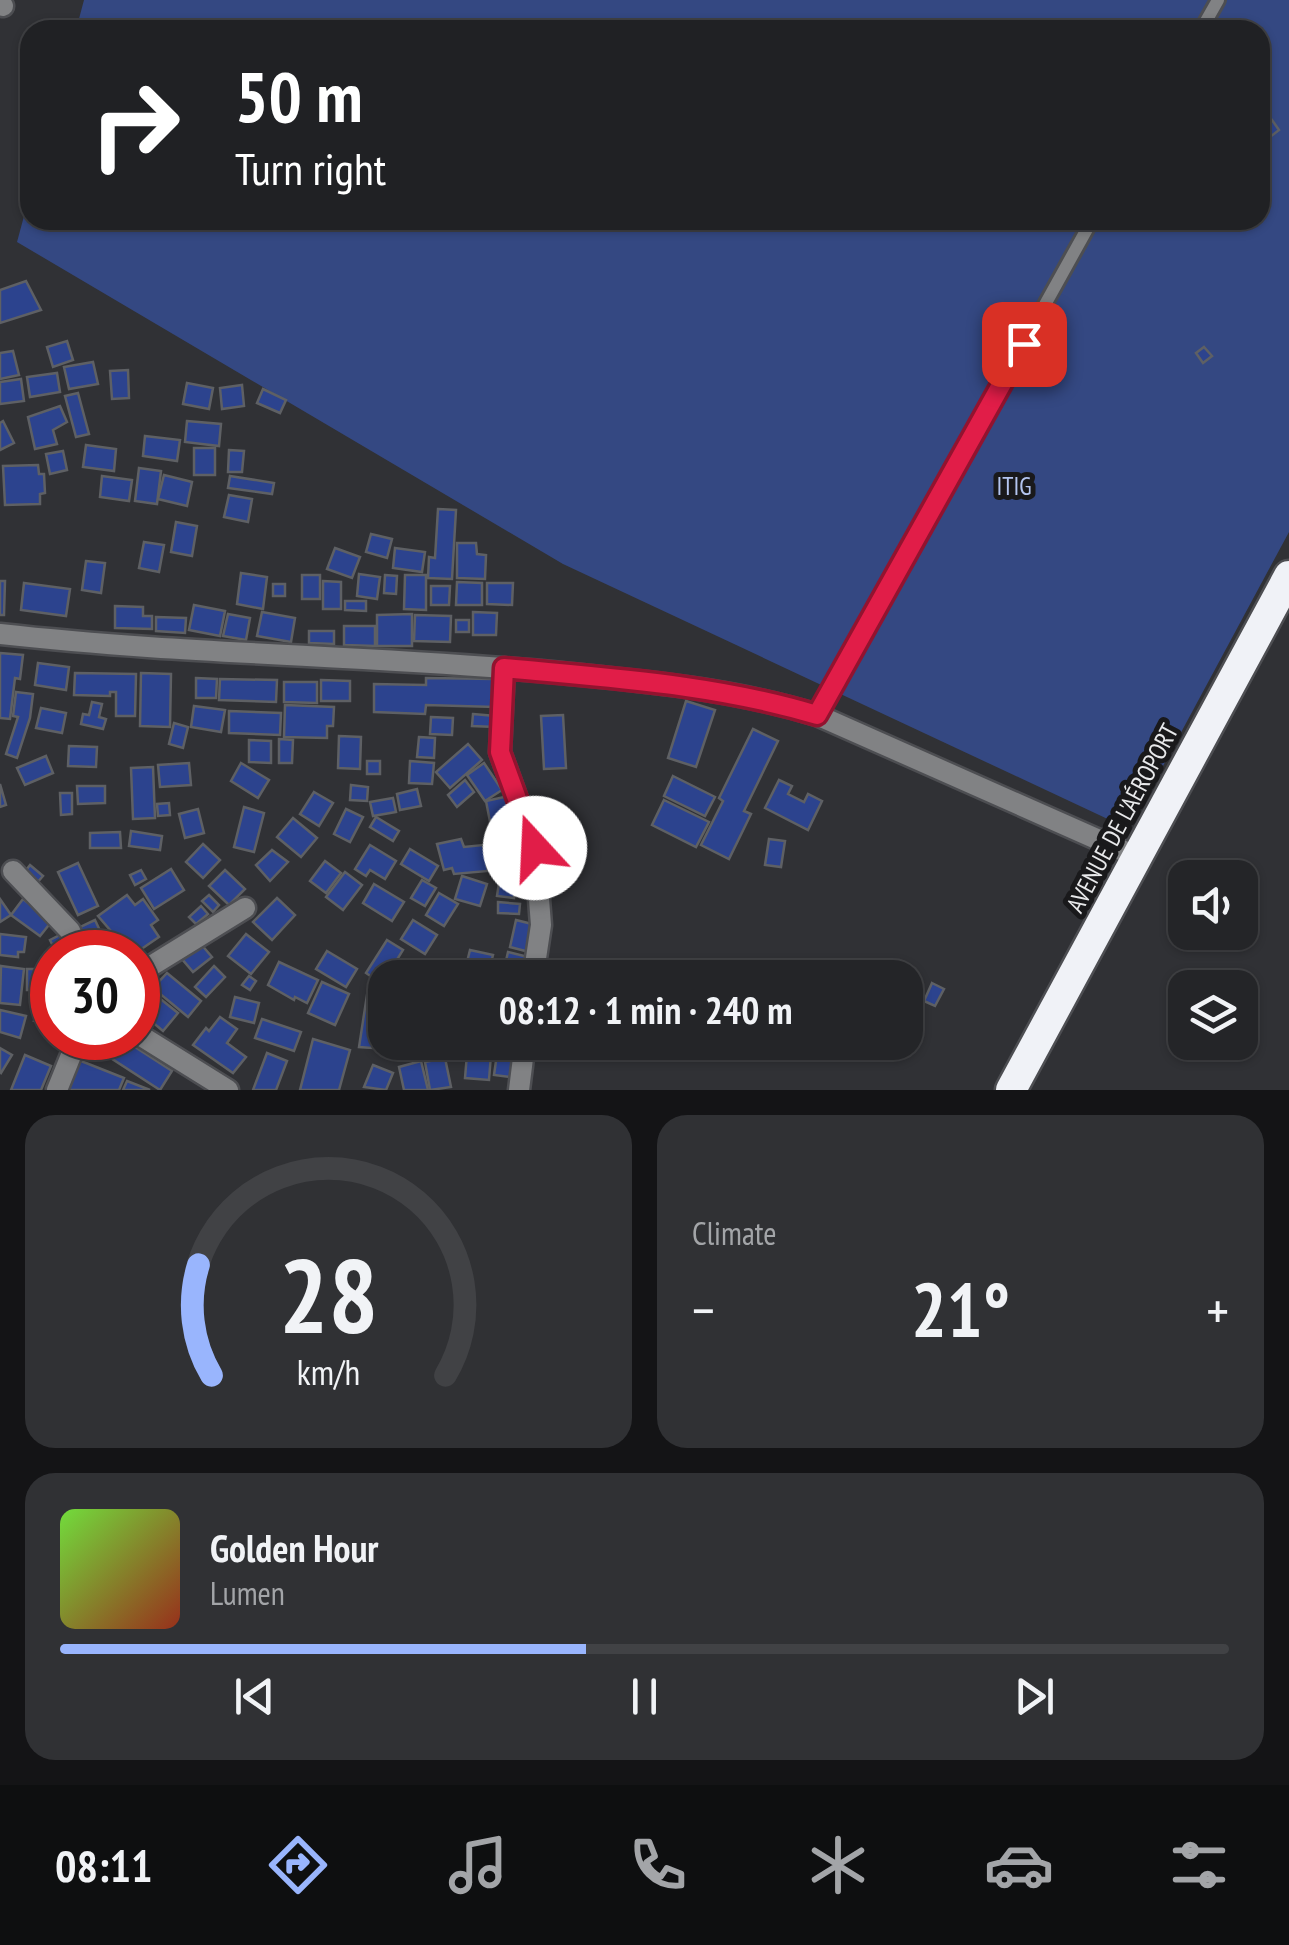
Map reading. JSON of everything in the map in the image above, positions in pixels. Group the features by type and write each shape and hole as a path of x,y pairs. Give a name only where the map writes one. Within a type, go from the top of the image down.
{"highway":[{"name":"AVENUE DE L'AÉROPORT","path":"1011,1090 1289,576"}],"street":[{"path":"0,634 504,668 708,688 762,698 817,715 1135,856"},
{"path":"504,668 500,752 535,848 541,926 536,960"},
{"path":"13,871 69,930"},
{"path":"160,960 245,908"},
{"path":"160,1048 228,1090"},
{"path":"57,1090 69,1060"},
{"path":"518,1090 522,1060"}],"lane":[{"path":"817,715 1086,230"}],"green space":[{"name":"ITIG","path":"84,0 1289,0 1289,532 1129,829 563,564 17,242 20,230 1270,230 1270,20 79,20"}],"building":[{"path":"1270,122 1279,130 1270,137"},
{"path":"26,281 41,310 0,323 0,290"},
{"path":"67,341 73,360 53,367 47,347"},
{"path":"1204,347 1212,356 1203,363 1196,353"},
{"path":"13,351 19,375 0,379 0,353"},
{"path":"93,362 98,384 69,389 64,367"},
{"path":"128,370 129,398 112,399 110,371"},
{"path":"57,373 60,392 30,397 27,377"},
{"path":"21,379 24,401 0,404 0,382"},
{"path":"187,383 213,388 209,409 183,404"},
{"path":"242,385 244,406 222,409 220,388"},
{"path":"263,389 286,400 280,413 257,403"},
{"path":"78,393 89,434 76,437 65,396"},
{"path":"60,406 67,422 53,430 57,444 35,449 28,417"},
{"path":"3,421 14,443 0,450 0,423"},
{"path":"187,421 221,424 219,446 185,442"},
{"path":"145,436 180,440 177,461 143,456"},
{"path":"86,445 116,449 114,471 83,467"},
{"path":"194,448 215,448 215,475 194,475"},
{"path":"229,450 244,451 242,472 228,472"},
{"path":"63,451 67,470 50,474 46,454"},
{"path":"38,465 39,474 44,474 45,493 40,494 40,504 5,505 3,466"},
{"path":"139,468 161,471 157,504 135,501"},
{"path":"164,475 192,482 187,506 158,499"},
{"path":"102,476 132,480 129,501 100,497"},
{"path":"230,476 274,483 272,494 228,488"},
{"path":"229,495 252,499 248,522 224,517"},
{"path":"438,509 456,510 452,579 428,578 429,557 435,558"},
{"path":"176,522 197,526 192,556 171,552"},
{"path":"371,534 392,539 387,558 366,552"},
{"path":"144,542 164,545 159,572 139,568"},
{"path":"457,543 476,543 477,554 486,555 485,579 457,578"},
{"path":"335,548 360,557 352,578 327,569"},
{"path":"395,548 425,552 422,572 393,568"},
{"path":"86,561 105,563 101,593 82,590"},
{"path":"241,573 267,577 263,609 237,604"},
{"path":"359,574 380,577 377,599 357,596"},
{"path":"302,575 320,575 320,599 302,599"},
{"path":"385,575 397,576 396,594 384,593"},
{"path":"405,575 426,575 426,610 404,609"},
{"path":"0,581 5,581 4,615 0,615"},
{"path":"323,581 341,582 341,609 323,609"},
{"path":"457,582 482,583 482,605 456,605"},
{"path":"24,583 70,589 66,616 21,610"},
{"path":"487,583 513,583 512,605 487,604"},
{"path":"273,584 285,584 285,596 273,596"},
{"path":"431,586 450,586 449,605 431,605"},
{"path":"345,601 366,601 366,611 345,610"},
{"path":"194,605 225,611 220,636 189,630"},
{"path":"115,606 143,607 143,616 152,616 152,629 115,628"},
{"path":"262,612 295,618 291,642 257,636"},
{"path":"473,612 497,613 496,635 473,635"},
{"path":"228,614 250,618 246,640 223,636"},
{"path":"412,614 412,646 377,646 377,615"},
{"path":"415,615 451,616 450,642 414,641"},
{"path":"156,617 186,618 185,633 156,631"},
{"path":"456,620 469,620 469,632 456,632"},
{"path":"344,626 375,626 375,646 344,645"},
{"path":"309,631 334,631 334,644 309,643"},
{"path":"0,653 23,655 20,679 15,678 10,719 0,718"},
{"path":"38,663 69,667 66,690 35,685"},
{"path":"75,673 136,674 135,716 116,716 116,692 110,692 110,696 74,695"},
{"path":"141,673 171,674 170,727 140,726"},
{"path":"196,678 217,679 216,698 196,698"},
{"path":"426,678 495,679 495,707 426,705 425,714 374,712 374,684 426,685"},
{"path":"220,679 277,680 276,702 219,700"},
{"path":"321,680 350,681 350,701 321,701"},
{"path":"284,682 317,682 317,703 284,702"},
{"path":"16,692 33,694 17,758 6,754 18,717 13,716"},
{"path":"686,701 715,710 696,767 668,758"},
{"path":"92,702 102,704 99,717 106,719 103,729 81,724 83,714 89,715"},
{"path":"285,705 334,707 333,726 327,726 327,738 284,737"},
{"path":"194,706 225,710 221,732 191,727"},
{"path":"41,708 66,713 62,733 36,728"},
{"path":"229,711 281,713 280,735 229,733"},
{"path":"473,714 495,716 495,727 472,726"},
{"path":"563,715 566,768 544,769 541,716"},
{"path":"431,717 453,718 452,735 430,734"},
{"path":"174,723 188,727 183,748 169,744"},
{"path":"753,729 778,741 744,811 751,814 729,859 701,845"},
{"path":"339,736 361,737 360,769 338,768"},
{"path":"419,737 435,738 434,758 417,757"},
{"path":"279,739 293,740 292,763 279,763"},
{"path":"249,740 271,741 271,763 249,762"},
{"path":"468,744 482,760 450,788 436,772"},
{"path":"69,746 97,747 96,767 68,766"},
{"path":"46,756 53,773 25,785 17,768"},
{"path":"367,761 380,761 380,774 367,774"},
{"path":"410,761 434,763 432,784 409,783"},
{"path":"189,763 191,785 160,787 158,765"},
{"path":"241,763 269,780 258,798 231,781"},
{"path":"484,763 502,790 485,801 467,775"},
{"path":"153,767 155,818 133,819 131,768"},
{"path":"673,776 715,797 705,816 664,796"},
{"path":"465,780 474,792 457,807 448,795"},
{"path":"779,780 792,786 788,794 804,802 808,794 822,801 808,830 765,808"},
{"path":"0,784 6,805 0,807"},
{"path":"351,785 368,787 367,801 350,800"},
{"path":"77,786 105,786 105,803 78,804"},
{"path":"417,789 421,806 400,810 397,794"},
{"path":"314,792 333,803 319,826 300,814"},
{"path":"60,793 72,793 72,814 61,815"},
{"path":"509,796 516,827 492,832 486,801"},
{"path":"393,798 396,812 373,816 370,802"},
{"path":"664,800 709,822 696,847 652,825"},
{"path":"169,803 170,815 158,816 157,804"},
{"path":"244,807 264,813 254,852 234,847"},
{"path":"198,809 204,833 185,838 179,814"},
{"path":"346,809 363,817 350,842 334,834"},
{"path":"376,817 399,831 393,841 370,827"},
{"path":"293,818 317,838 301,857 277,837"},
{"path":"131,831 162,836 160,850 129,846"},
{"path":"120,832 121,848 90,848 90,833"},
{"path":"532,834 533,865 499,866 497,835"},
{"path":"461,839 464,847 483,845 488,871 454,874 452,868 444,870 437,844"},
{"path":"769,839 785,841 781,867 765,865"},
{"path":"203,844 220,860 203,878 186,862"},
{"path":"370,845 396,861 385,879 370,870 366,876 355,869"},
{"path":"410,849 438,866 429,881 401,864"},
{"path":"272,850 288,862 270,881 256,865"},
{"path":"325,861 341,873 326,893 310,881"},
{"path":"78,863 98,906 78,915 58,872"},
{"path":"30,865 43,876 36,884 23,874"},
{"path":"171,869 184,890 154,909 141,888"},
{"path":"141,870 146,879 135,885 130,875"},
{"path":"225,870 245,889 229,905 209,886"},
{"path":"501,870 517,872 514,898 497,896"},
{"path":"345,872 362,885 343,910 326,897"},
{"path":"462,876 487,884 480,906 455,899"},
{"path":"422,880 436,888 425,906 411,898"},
{"path":"374,884 404,902 392,921 363,903"},
{"path":"439,893 458,904 444,926 426,915"},
{"path":"127,895 135,905 143,899 158,920 151,925 154,930 110,930 98,916"},
{"path":"209,895 219,905 213,912 202,901"},
{"path":"277,898 295,915 272,940 253,922"},
{"path":"0,899 11,915 0,922"},
{"path":"23,899 52,921 45,930 32,930 11,915"},
{"path":"498,902 520,904 519,914 498,913"},
{"path":"201,906 208,914 196,924 189,917"},
{"path":"95,920 100,930 81,930 80,927"},
{"path":"413,920 437,935 425,954 401,939"},
{"path":"516,920 540,926 533,953 510,947"},
{"path":"0,934 26,937 24,952 18,952 18,957 0,955"},
{"path":"246,934 269,952 251,974 228,956"},
{"path":"387,940 403,950 397,960 374,960"},
{"path":"200,943 212,957 193,972 182,959"},
{"path":"470,950 493,955 492,960 468,960"},
{"path":"327,951 357,969 346,987 316,969"},
{"path":"508,952 528,957 527,960 506,960"},
{"path":"279,962 318,980 307,1003 268,985"},
{"path":"1,966 24,969 20,1005 0,1003"},
{"path":"214,966 225,977 206,997 195,987"},
{"path":"27,969 30,969 30,990"},
{"path":"167,973 201,1001 188,1017 160,994 160,980"},
{"path":"249,976 256,981 250,990 242,985"},
{"path":"322,982 349,994 335,1025 308,1013"},
{"path":"932,983 944,989 935,1006 924,1001"},
{"path":"367,995 368,1048 359,1047"},
{"path":"235,997 259,1003 254,1023 230,1017"},
{"path":"160,999 178,1013 163,1031 160,1028"},
{"path":"0,1010 26,1016 20,1038 0,1032"},
{"path":"220,1017 237,1029 227,1043 246,1057 233,1073 193,1045"},
{"path":"262,1019 301,1032 294,1051 255,1038"},
{"path":"313,1039 350,1050 339,1090 300,1090"},
{"path":"0,1048 12,1055 1,1073 0,1072"},
{"path":"267,1053 287,1061 276,1090 253,1090"},
{"path":"25,1055 51,1066 41,1090 11,1090"},
{"path":"76,1060 124,1078 119,1090 64,1090"},
{"path":"114,1060 155,1060 172,1071 160,1090"},
{"path":"445,1060 451,1087 430,1090 425,1062"},
{"path":"466,1060 491,1060 489,1080 465,1078"},
{"path":"496,1060 512,1060 510,1077 494,1075"},
{"path":"421,1061 428,1090 404,1090 399,1067"},
{"path":"373,1065 393,1073 386,1090 364,1087"},
{"path":"127,1081 150,1090 123,1090"}],"route":[{"path":"535,848 500,752 504,668 708,688 762,698 817,715 1024,344"}]}
